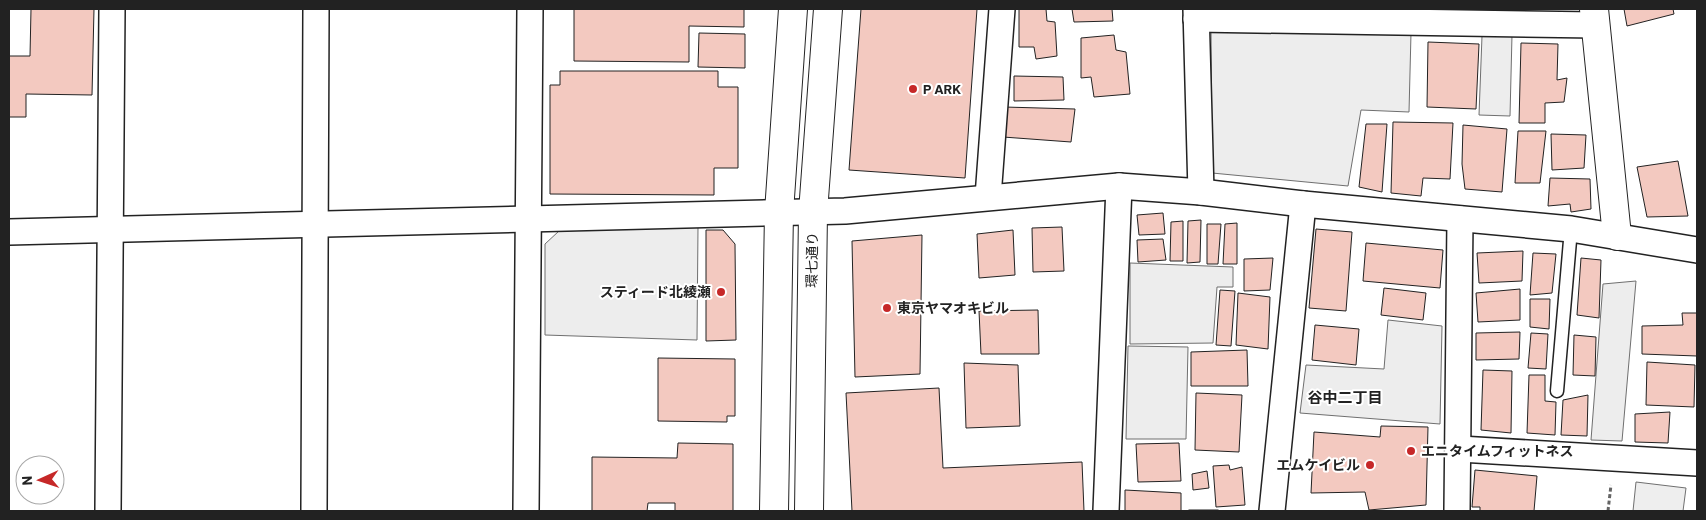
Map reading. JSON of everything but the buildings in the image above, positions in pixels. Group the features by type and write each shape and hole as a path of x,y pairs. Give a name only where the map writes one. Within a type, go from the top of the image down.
{"main road":[{"path":"774,511 779,212 793,9"},
{"name":"環七通り","path":"810,511 813,212 828,9"},
{"path":"1595,17 1616,236"}],"street":[{"path":"108,511 112,9"},
{"path":"314,511 316,9"},
{"path":"526,511 530,9"},
{"path":"988,198 1002,9"},
{"path":"1201,192 1196,14 1595,17"},
{"path":"9,232 813,212 877,209 1119,186 1201,192 1304,204 1571,229 1697,250"},
{"path":"1106,511 1119,186"},
{"path":"1272,511 1304,204"},
{"path":"1458,511 1460,449 1460,219"},
{"path":"1460,449 1697,463"}],"lane":[{"path":"1557,391 1571,229"}],"path":[{"path":"1608,511 1612,476"}],"shaded area":[{"path":"1211,28 1411,33 1409,112 1361,110 1348,186 1212,173"},
{"path":"1512,35 1510,116 1479,115 1482,36"},
{"path":"698,227 697,340 545,335 545,244 559,231"},
{"path":"1130,263 1233,267 1233,287 1217,287 1213,343 1130,344"},
{"path":"1636,281 1622,441 1591,440 1603,284"},
{"path":"1388,320 1442,326 1440,424 1300,413 1306,365 1384,369"},
{"path":"1128,346 1188,347 1186,439 1126,439"},
{"path":"1636,482 1686,488 1683,511 1633,511"}],"place":[{"name":"P ARK","path":"913,89"},
{"name":"スティード北綾瀬","path":"721,292"},
{"name":"東京ヤマオキビル","path":"887,308"},
{"name":"エニタイムフィットネス","path":"1411,451"},
{"name":"エムケイビル","path":"1370,465"}],"district":[{"name":"谷中二丁目","path":"1345,398"}]}
